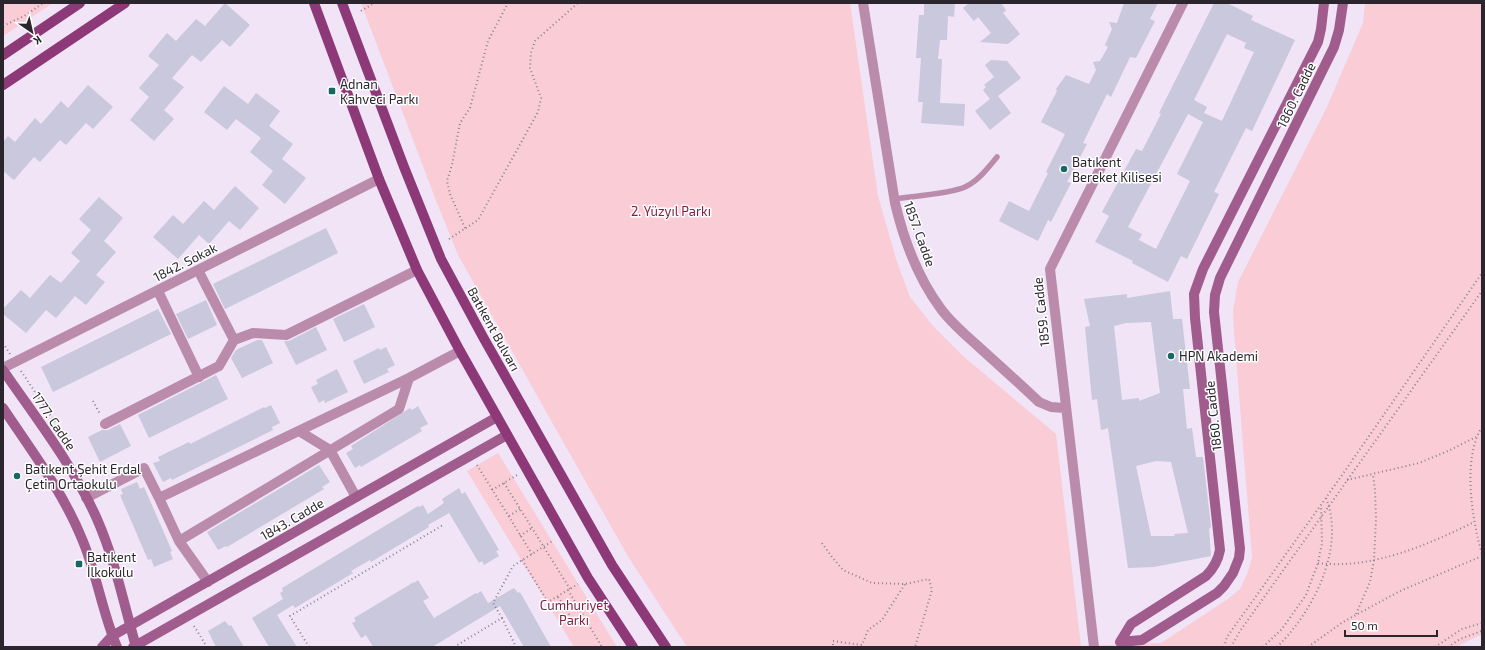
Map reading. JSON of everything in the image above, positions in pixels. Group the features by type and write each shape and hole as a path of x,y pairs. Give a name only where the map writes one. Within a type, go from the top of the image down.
{"main road":[{"path":"3,55 80,3"},
{"path":"3,85 125,3"},
{"path":"314,3 379,180 417,270 460,351 588,578 633,647"},
{"name":"Batıkent Bulvarı","path":"342,3 404,167 441,258 612,565 666,647"}],"street":[{"name":"1857. Cadde","path":"862,3 894,199 900,224 909,249 930,292 942,311 1039,402 1051,407 1065,408"},
{"name":"1859. Cadde","path":"1094,647 1050,269 1183,3"},
{"path":"1323,6 1342,6"},
{"name":"1860. Cadde","path":"1116,645 1131,624 1206,576 1215,565 1218,558 1220,550 1195,318 1194,294 1203,269 1318,42 1322,29 1323,6"},
{"name":"1860. Cadde","path":"1116,645 1142,640 1217,593 1229,580 1237,564 1240,549 1214,312 1215,295 1220,278 1334,47 1339,30 1342,6"},
{"name":"1842. Sokak","path":"3,369 379,180"},
{"path":"198,270 234,340"},
{"path":"105,424 219,366 234,340 253,333 286,335 417,270"},
{"path":"158,290 199,377"},
{"path":"159,498 409,378 460,351"},
{"name":"1777. Cadde","path":"3,369 70,469 86,498 107,545 135,647"},
{"path":"179,541 399,409 409,378"},
{"path":"3,408 52,480 77,528 94,571 112,636 117,647"},
{"name":"1843. Cadde","path":"102,647 112,636 497,417"},
{"path":"299,431 330,450 356,497"},
{"path":"135,647 507,435"},
{"path":"86,498 144,468 179,541 208,582"}],"lane":[{"path":"894,199 948,192 965,188 980,177 997,157"}],"path":[{"path":"3,26 26,15 43,3"},
{"path":"361,12 374,3"},
{"path":"465,228 450,194 447,181 452,165 460,123 470,108 488,41 508,3"},
{"path":"449,239 478,220 538,112 541,98 530,68 530,53 535,41 578,3"},
{"path":"1224,647 1227,637 1326,498 1482,273"},
{"path":"1231,647 1240,630 1482,290"},
{"path":"3,343 45,407"},
{"path":"93,401 105,424"},
{"path":"1308,647 1343,622 1400,591 1482,555 1474,522 1470,480 1476,437 1482,427"},
{"path":"1347,480 1419,463 1476,437"},
{"path":"471,455 532,554"},
{"path":"492,490 526,469"},
{"path":"1355,615 1370,582 1374,560 1376,519 1373,475"},
{"path":"504,483 569,589 601,647"},
{"path":"1277,647 1286,638 1314,598 1327,565 1333,523 1326,498"},
{"path":"1263,647 1282,629 1306,596 1318,563 1322,543 1321,505"},
{"path":"509,516 520,509"},
{"path":"1318,563 1334,566 1374,560 1407,551 1439,539 1474,522"},
{"path":"309,647 290,616 443,525"},
{"path":"520,536 532,528"},
{"path":"516,647 502,618 493,604 513,566 563,534"},
{"path":"822,543 843,570 872,583 905,584 929,579 932,590 915,647"},
{"path":"522,560 548,602 588,578"},
{"path":"833,645 833,642 862,645 868,630 882,620 905,584"},
{"path":"558,596 576,625 586,619"},
{"path":"188,616 207,647"},
{"path":"454,647 502,618"},
{"path":"1435,647 1462,629 1482,622"},
{"path":"1448,647 1460,639 1482,631"}],"green space":[{"path":"3,3 53,3 3,36"},
{"name":"2. Yüzyıl Parkı","path":"361,3 850,3 878,196 896,259 910,297 933,326 963,356 1056,434 1081,646 1161,643 1228,599 1240,589 1248,572 1252,557 1234,332 1233,311 1238,282 1326,109 1363,23 1365,3 1482,3 1482,636 1478,636 1456,647 687,647 629,558 458,255"},
{"name":"Cumhuriyet Parkı","path":"498,453 617,647 574,647 467,471"}],"building":[{"path":"225,3 250,25 230,47 222,40 201,62 192,55 172,78 184,87 164,110 174,119 154,141 130,120 149,97 139,88 159,65 148,56 167,33 176,41 196,19 205,26"},
{"path":"924,3 955,3 954,17 948,16 947,40 940,40 938,59 942,59 940,103 965,104 964,126 921,123 923,102 918,102 921,58 916,58 919,15 924,15"},
{"path":"969,3 1001,3 1006,10 1003,13 1020,34 1008,44 980,42 991,33 978,17 974,21 963,8"},
{"path":"1124,3 1158,3 1150,19 1155,21 1136,58 1130,57 1111,97 1107,94 1083,143 1087,144 1067,182 1071,183 1051,222 1048,220 1038,241 999,221 1009,201 1029,211 1065,134 1041,122 1057,91 1056,89 1066,75 1089,84 1096,70 1093,62 1100,61 1108,47 1105,45 1112,29 1109,22 1117,23"},
{"path":"1214,3 1227,3 1253,16 1251,20 1295,40 1252,131 1246,128 1214,192 1219,194 1187,259 1181,256 1168,282 1132,263 1133,261 1095,242 1109,216 1102,212 1136,149 1142,151 1161,114 1159,113","holes":["1227,34 1246,43 1244,48 1254,52 1222,121 1204,113 1207,107 1194,100","1188,114 1203,122 1177,174 1190,181 1156,249 1139,240 1142,234 1128,227"]},
{"path":"991,60 1007,61 1021,78 998,96 1011,113 990,130 975,111 990,99 983,90 986,87 984,85 994,77 985,65"},
{"path":"88,85 113,107 93,129 86,123 66,145 60,140 40,162 34,157 14,180 3,171 3,142 8,136 15,142 35,118 41,124 61,101 68,108"},
{"path":"224,86 248,104 256,93 280,111 269,126 293,144 282,159 306,178 285,204 262,185 273,171 250,152 261,138 236,119 227,130 204,112"},
{"path":"235,186 259,208 240,230 229,221 209,244 199,235 178,259 153,237 173,215 183,224 204,201 214,210"},
{"path":"99,197 123,218 104,241 116,252 96,275 105,282 86,305 75,296 56,318 46,310 26,333 3,314 3,309 21,290 30,298 50,275 61,283 80,261 71,253 91,230 79,219"},
{"path":"326,228 338,253 225,309 213,284"},
{"path":"1170,291 1173,319 1182,319 1190,389 1183,389 1187,429 1192,428 1196,457 1203,457 1211,527 1209,529 1211,556 1154,567 1128,568 1108,428 1101,430 1097,399 1092,400 1085,327 1090,326 1084,299 1127,294 1127,298","holes":["1151,322 1160,393 1139,401 1139,398 1122,400 1114,326 1126,323","1156,461 1171,462 1188,533 1174,534 1175,536 1151,536 1136,466"]},
{"path":"206,300 217,325 188,339 176,314"},
{"path":"364,304 375,327 344,342 333,319"},
{"path":"158,309 171,334 53,392 41,367"},
{"path":"316,327 327,350 296,365 284,341 289,341"},
{"path":"257,340 262,340 273,363 242,378 231,358 236,350"},
{"path":"386,347 395,365 387,369 389,372 364,384 353,361 379,348 380,350"},
{"path":"337,369 348,392 325,403 324,400 319,403 311,387 318,384 316,380"},
{"path":"216,375 228,399 149,438 138,415"},
{"path":"271,405 280,423 272,427 273,430 172,480 171,478 163,482 153,463 160,461 158,457 189,442 190,444 264,407 265,408"},
{"path":"418,406 428,424 420,428 422,431 361,467 360,465 355,468 346,453 353,449 351,446 410,408 412,410"},
{"path":"120,424 131,446 100,462 88,437 102,430 108,430"},
{"path":"319,465 330,482 322,487 324,489 227,547 226,546 218,550 207,532"},
{"path":"137,482 140,489 144,487 172,551 170,552 173,559 154,567 151,559 148,560 120,495 123,494 121,489"},
{"path":"459,488 462,494 465,492 499,550 496,551 499,556 484,565 482,561 479,563 449,513 428,525 429,527 371,562 370,560 351,571 353,573 295,608 293,605 277,615 297,647 269,647 252,618 283,599 280,593 283,591 282,588 418,506 423,505 428,514 444,503 442,499"},
{"path":"418,580 429,598 423,601 434,618 481,591 488,603 514,588 518,593 520,592 551,647 524,647 500,606 432,647 373,647 366,635 361,638 352,623 356,621 354,618"},
{"path":"225,621 229,626 231,625 244,647 216,647 208,631"}],"place":[{"name":"Adnan Kahveci Parkı","path":"332,91"},
{"name":"Batıkent Bereket Kilisesi","path":"1064,169"},
{"name":"HPN Akademi","path":"1171,356"},
{"name":"Batıkent Şehit Erdal Çetin Ortaokulu","path":"17,476"},
{"name":"Batıkent İlkokulu","path":"79,564"}]}
